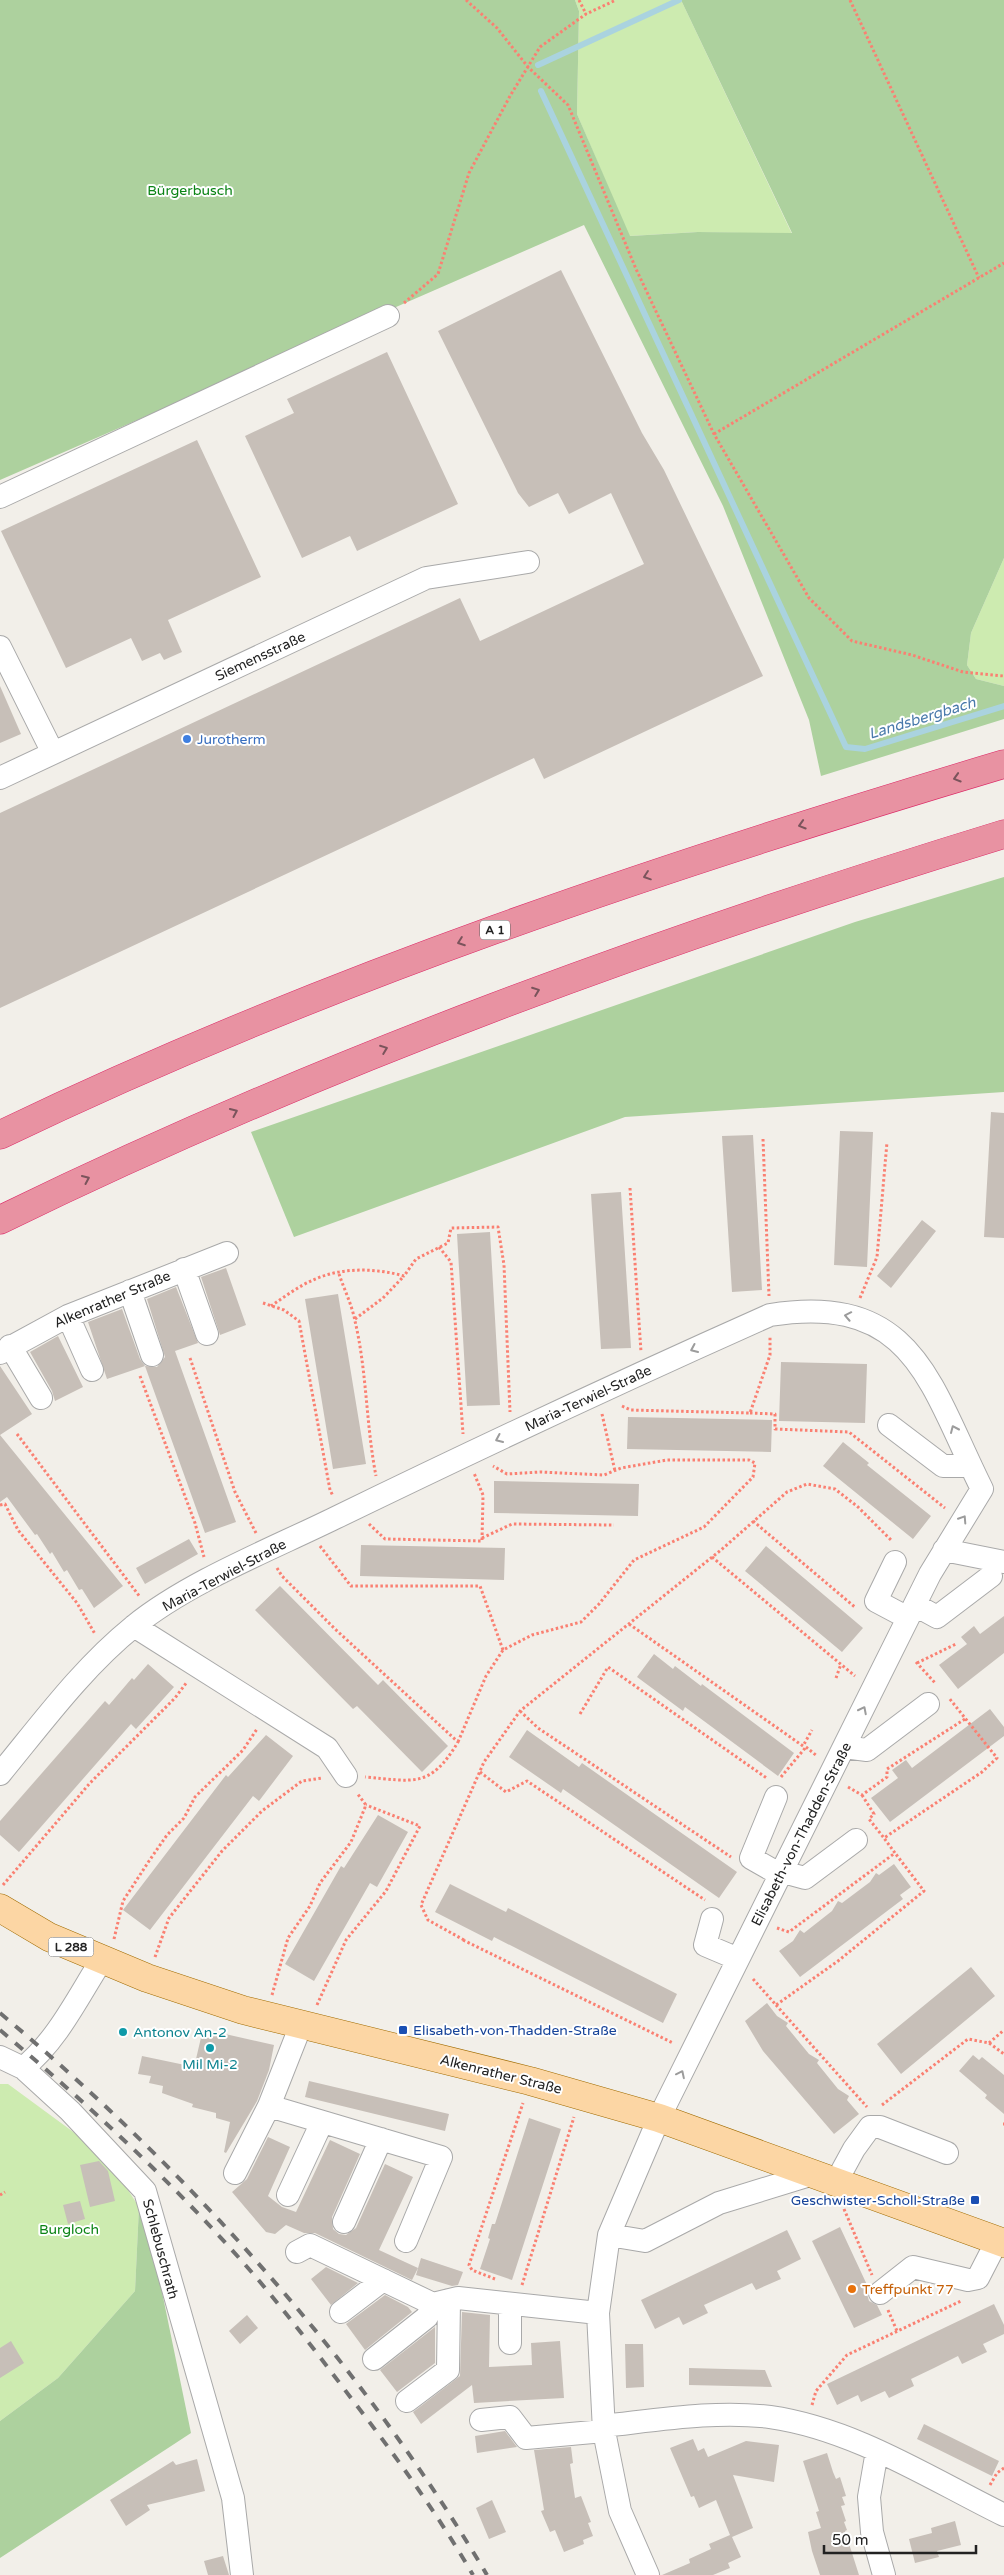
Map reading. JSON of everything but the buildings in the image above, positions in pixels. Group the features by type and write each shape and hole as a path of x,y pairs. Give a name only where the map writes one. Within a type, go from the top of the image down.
{"highway":[{"name":"A 1","path":"0,1136 189,1050 452,945 741,845 1004,764"},
{"path":"0,1220 293,1086 546,987 722,924 1004,834"}],"main road":[{"name":"Alkenrather Straße","path":"0,1908 48,1937 147,1978 266,2016 581,2094 659,2118 1000,2242"}],"street":[{"path":"0,497 388,316"},
{"name":"Siemensstraße","path":"0,778 426,578 528,562"},
{"path":"0,647 53,753"},
{"name":"Alkenrather Straße","path":"5,1349 68,1316 228,1253"},
{"path":"184,1269 207,1334"},
{"path":"130,1291 152,1355"},
{"name":"Maria-Terwiel-Straße","path":"0,1774 80,1676 107,1650 143,1619 210,1579 470,1452 770,1315 793,1311 853,1316 891,1334 918,1361 939,1395 982,1489"},
{"path":"68,1316 92,1370"},
{"path":"5,1349 41,1398"},
{"path":"889,1425 943,1466 971,1466"},
{"name":"Elisabeth-von-Thadden-Straße","path":"648,2575 620,2511 604,2429 598,2313 610,2235 659,2118 757,1921 944,1550 982,1489"},
{"path":"944,1550 998,1569"},
{"path":"897,1555 876,1601 912,1612 937,1617 998,1569"},
{"path":"143,1619 197,1667 327,1748 346,1776"},
{"path":"844,1747 867,1750 937,1694"},
{"path":"774,1787 751,1858 782,1873 805,1878 856,1840"},
{"path":"711,1911 705,1945 738,1960"},
{"path":"23,2068 34,2059 57,2030 105,1962"},
{"path":"235,2173 308,2026"},
{"name":"Schlebuschrath","path":"0,2057 23,2068 70,2111 145,2191 233,2498 242,2575"},
{"path":"269,2106 441,2157 406,2241"},
{"path":"288,2195 322,2122"},
{"path":"610,2235 645,2241 719,2203 825,2178 870,2127 880,2127 948,2153"},
{"path":"344,2222 382,2140"},
{"path":"880,2293 913,2267 968,2280 978,2278 1000,2242"},
{"path":"297,2252 310,2245 383,2280 441,2302 458,2298 512,2292 598,2313"},
{"path":"341,2312 383,2280"},
{"path":"510,2343 512,2292"},
{"path":"374,2359 427,2318 441,2302"},
{"path":"407,2401 448,2370 441,2302"},
{"path":"481,2420 510,2417 526,2438 720,2415 769,2417 807,2425 841,2436 877,2451 1004,2515"},
{"path":"877,2451 869,2497 872,2532 884,2575"}],"path":[{"path":"466,0 497,28 528,66 568,105 636,269 714,434 809,598 852,641 912,655 963,672 1004,676"},
{"path":"579,0 586,14"},
{"path":"388,316 438,274 469,173 540,47 586,14 616,0"},
{"path":"850,0 979,278"},
{"path":"714,434 1004,264"},
{"path":"750,1413 770,1354 763,1139"},
{"path":"853,1316 877,1258 887,1142"},
{"path":"630,1188 642,1372"},
{"path":"355,1319 383,1298 404,1276 416,1259 448,1243 451,1228 498,1227 504,1265 511,1433"},
{"path":"439,1247 451,1262 470,1452 482,1495 482,1538"},
{"path":"271,1306 314,1280 339,1274 381,1270 404,1276"},
{"path":"339,1274 355,1319 364,1372 367,1426 380,1496"},
{"path":"263,1303 284,1310 299,1321 330,1490 348,1511 385,1539 482,1541 482,1538 512,1524 614,1525"},
{"path":"190,1358 235,1492 282,1576 335,1629 458,1742"},
{"path":"140,1376 195,1523 210,1579"},
{"path":"598,1393 615,1471"},
{"path":"598,1393 631,1410 775,1414 775,1429 849,1432 961,1521"},
{"path":"17,1434 143,1619"},
{"path":"147,1978 169,1918 229,1844 262,1811 302,1780 346,1776 419,1781 445,1764 458,1742 486,1676 503,1650 532,1635 581,1622 599,1604 634,1560 704,1528 753,1477 755,1464 749,1460 667,1460 604,1475 540,1472 507,1474 497,1471 470,1452"},
{"path":"464,1940 428,1920 421,1905 480,1772 520,1712 712,1556 787,1492 807,1484 835,1489 858,1507 897,1555"},
{"path":"0,1505 5,1504 18,1530 77,1603 107,1650"},
{"path":"753,1521 859,1611"},
{"path":"310,1530 351,1586 480,1586 503,1650"},
{"path":"712,1556 873,1690"},
{"path":"629,1624 803,1746 812,1730"},
{"path":"891,1653 918,1664 956,1644"},
{"path":"884,1838 982,1772 997,1758 965,1719 937,1694 916,1662"},
{"path":"836,1678 841,1664"},
{"path":"0,1888 90,1782 175,1698 197,1667"},
{"path":"580,1714 608,1667 774,1787 806,1747"},
{"path":"105,1962 123,1901 167,1835 184,1818 196,1797 243,1750 269,1712"},
{"path":"520,1712 538,1728 745,1867 751,1858"},
{"path":"862,1795 887,1778 887,1769 965,1719"},
{"path":"480,1772 506,1792 527,1781 711,1911"},
{"path":"308,2026 346,1940 386,1891 420,1826 366,1805 346,1776"},
{"path":"776,2006 838,1960 924,1891 869,1819 874,1814 862,1795 830,1777"},
{"path":"266,2016 288,1938 310,1906 320,1883 351,1842 366,1805"},
{"path":"757,1921 790,1932 895,1853"},
{"path":"456,1936 692,2052"},
{"path":"738,1960 776,2006 855,2092 871,2113 859,2140"},
{"path":"989,2043 1004,2030"},
{"path":"878,2108 968,2039 989,2043 1004,2054"},
{"path":"530,2081 469,2265 472,2270 512,2292 581,2094"},
{"path":"825,2178 849,2225 897,2331"},
{"path":"0,2194 6,2192"},
{"path":"807,2425 816,2390 847,2355 982,2291 978,2278"}],"green space":[{"name":"Bürgerbusch","path":"0,0 575,0 579,11 577,114 630,236 698,232 792,233 681,0 1004,0 1004,558 971,633 967,665 976,679 1004,686 1004,719 821,776 809,720 723,506 584,225 0,480"},
{"path":"575,0 681,0 792,234 698,232 629,236 577,114 579,11"},
{"path":"1004,558 1004,686 976,679 967,665 971,633"},
{"path":"1004,877 1004,1092 625,1117 294,1237 251,1132 855,922"},
{"name":"Burgloch","path":"0,2084 8,2084 106,2156 139,2207 135,2291 58,2378 0,2421"},
{"path":"139,2207 148,2224 191,2433 0,2558 0,2421 58,2378 135,2291"}],"waterway":[{"path":"538,65 679,0"},
{"name":"Landsbergbach","path":"541,91 846,747 865,749 1004,706"}],"railway":[{"path":"0,2013 71,2074 139,2138 205,2205 268,2274 327,2345 384,2419 437,2496 487,2575"},
{"path":"0,2030 132,2148 226,2243 255,2276 367,2419 445,2529 473,2575"}],"place":[{"name":"Jurotherm","path":"187,739"},
{"name":"Elisabeth-von-Thadden-Straße","path":"403,2030"},
{"name":"Antonov An-2","path":"123,2032"},
{"name":"Mil Mi-2","path":"210,2048"},
{"name":"Geschwister-Scholl-Straße","path":"975,2200"},
{"name":"Treffpunkt 77","path":"852,2289"}]}
